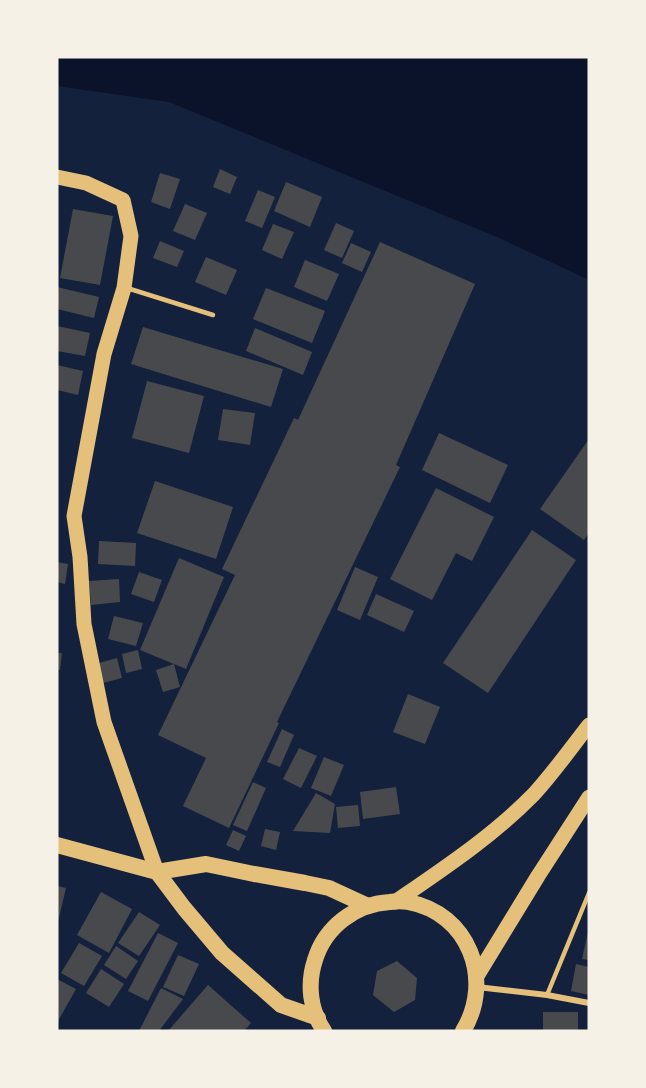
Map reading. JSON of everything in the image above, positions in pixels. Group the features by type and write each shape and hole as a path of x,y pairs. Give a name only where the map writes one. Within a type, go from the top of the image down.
{"highway":[{"path":"57,845 157,872 206,864 329,888 368,906"},
{"path":"157,872 222,953 281,1005 321,1025"},
{"path":"321,1025 312,1006 311,985 317,952 325,939 333,928 354,911 381,902 407,902 431,909 450,923 466,942 475,964 477,981 469,1027"}],"main road":[{"path":"57,177 86,183 123,200 131,236 124,288 104,354 74,516 80,557 84,624 104,722 157,872"},
{"path":"395,902 470,849 517,810 541,786 589,725"},
{"path":"477,981 538,876 589,797"}],"street":[{"path":"477,981 589,1003"}],"lane":[{"path":"124,288 213,315"},
{"path":"547,995 589,893"}],"water":[{"path":"57,57 589,57 589,280 497,237 169,102 57,86"}],"building":[{"path":"220,169 237,177 230,194 213,187"},
{"path":"160,173 180,179 170,209 151,202"},
{"path":"286,182 322,197 310,227 274,211"},
{"path":"258,190 275,197 262,228 245,221"},
{"path":"185,204 207,213 195,240 173,231"},
{"path":"73,209 113,216 100,285 60,278"},
{"path":"336,223 354,231 342,258 324,250"},
{"path":"273,224 294,232 282,259 262,250"},
{"path":"160,241 184,251 177,267 153,258"},
{"path":"380,242 475,284 396,465 400,467 277,722 279,723 229,828 183,806 206,758 158,735 235,575 222,569 294,418 298,420"},
{"path":"351,243 371,252 362,272 342,263"},
{"path":"206,257 237,270 226,295 195,282"},
{"path":"305,260 339,274 327,301 294,287"},
{"path":"57,287 99,297 94,318 57,309"},
{"path":"266,288 325,311 312,343 253,319"},
{"path":"57,326 90,333 85,356 57,351"},
{"path":"143,327 283,369 271,407 131,364"},
{"path":"255,328 312,352 303,375 246,351"},
{"path":"57,365 83,371 78,395 57,390"},
{"path":"147,381 204,396 189,453 132,438"},
{"path":"223,409 255,413 250,445 218,440"},
{"path":"439,433 508,465 490,503 422,470"},
{"path":"589,439 589,533 584,540 540,509"},
{"path":"155,481 233,507 216,559 137,533"},
{"path":"436,488 494,517 472,561 456,553 432,600 390,579"},
{"path":"532,530 576,560 488,693 443,663"},
{"path":"99,541 136,543 135,566 98,564"},
{"path":"179,558 224,577 186,669 140,650"},
{"path":"57,562 68,564 65,584 57,582"},
{"path":"355,567 378,577 360,620 337,610"},
{"path":"139,572 162,580 154,602 131,594"},
{"path":"119,579 120,602 91,605 89,581"},
{"path":"376,594 414,611 404,632 367,615"},
{"path":"114,616 143,623 136,646 108,639"},
{"path":"138,650 142,669 126,673 122,654"},
{"path":"57,653 62,653 60,670 57,669"},
{"path":"117,658 122,678 103,683 99,663"},
{"path":"174,664 180,687 163,692 156,670"},
{"path":"408,694 440,707 425,744 393,732"},
{"path":"282,729 294,735 280,767 267,762"},
{"path":"299,748 317,756 301,788 283,779"},
{"path":"324,757 344,765 331,796 311,788"},
{"path":"253,782 266,788 247,831 233,825"},
{"path":"396,787 400,814 363,819 360,792"},
{"path":"316,793 335,804 330,833 293,831"},
{"path":"358,805 360,826 338,828 336,807"},
{"path":"265,829 280,832 276,850 261,846"},
{"path":"233,830 246,836 239,851 226,845"},
{"path":"57,886 66,888 58,922 57,921"},
{"path":"101,892 132,909 109,953 77,935"},
{"path":"139,912 160,925 139,956 118,943"},
{"path":"589,932 589,960 582,959"},
{"path":"158,933 178,943 148,1001 128,991"},
{"path":"79,943 102,956 84,986 61,973"},
{"path":"116,946 138,961 126,979 104,965"},
{"path":"178,955 199,964 184,996 163,987"},
{"path":"397,961 417,978 415,1000 394,1012 373,995 377,971"},
{"path":"576,964 589,967 589,995 571,991"},
{"path":"101,969 124,984 109,1007 86,993"},
{"path":"57,979 76,989 58,1021 57,1020"},
{"path":"208,985 251,1023 244,1031 168,1031"},
{"path":"161,988 183,999 159,1031 139,1031"},
{"path":"543,1012 578,1012 578,1031 543,1031"}]}
